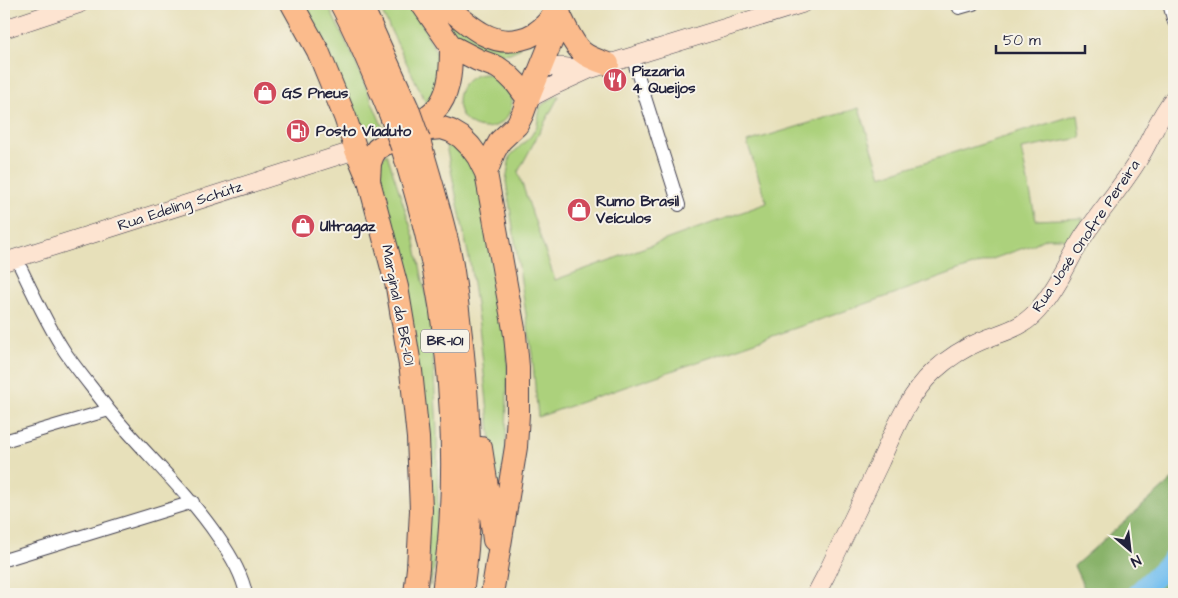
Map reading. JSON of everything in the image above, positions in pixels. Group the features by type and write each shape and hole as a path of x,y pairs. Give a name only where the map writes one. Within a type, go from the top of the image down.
{"highway":[{"name":"Marginal da BR-101","path":"292,4 318,51 346,117 356,150 369,181 397,287 415,398 418,438 421,510 415,594"},
{"name":"BR-101","path":"341,4 371,67 408,114"},
{"name":"BR-101","path":"361,4 408,114 426,235 436,276 442,316 451,418 452,470 449,540 443,594"},
{"path":"422,4 451,46 478,60 497,67 516,83 528,99"},
{"path":"444,4 479,32 494,39 510,41 527,38 537,32 560,7"},
{"path":"560,7 566,27 581,51 598,67"},
{"path":"486,173 500,141 516,125 523,112 554,35 560,7"},
{"path":"346,117 357,132 370,135 408,114 434,112 441,103 450,75 451,46"},
{"path":"497,67 541,67"},
{"path":"408,114 444,116 486,138 496,137 509,132"},
{"path":"369,181 372,155 378,149 385,144 430,129 442,128 461,137 470,146 486,173 515,335 518,367 516,447 492,594"},
{"name":"BR-101","path":"411,144 442,220 456,290 470,448 468,532 462,594"},
{"path":"456,290 488,493 497,566"},
{"path":"432,594 449,540"}],"main road":[{"path":"4,29 79,4"},
{"path":"528,99 598,67 802,4"},
{"path":"541,67 598,67"},
{"name":"Rua José Onofre Pereira","path":"816,594 902,415 917,391 935,370 949,359 981,341 1018,327 1033,317 1051,294 1084,235 1168,118 1174,98"},
{"name":"Rua Edeling Schütz","path":"10,260 356,150"}],"street":[{"path":"959,8 973,4"},
{"path":"1168,4 1174,22"},
{"path":"632,56 679,205"},
{"path":"10,260 65,352 109,410 193,502 223,544 241,577 246,594"},
{"path":"4,441 109,410"},
{"path":"4,560 193,502"}],"green space":[{"path":"298,4 327,4 351,52 383,128 363,132 316,36"},
{"path":"378,4 412,4 445,70 429,109"},
{"path":"435,4 521,48 510,53 495,55 460,44"},
{"path":"485,74 495,76 504,82 510,91 512,101 510,111 504,120 495,126 485,128 475,126 466,120 460,111 458,101 460,91 466,82 475,76"},
{"path":"559,96 518,172 555,280 767,203 747,142 859,108 881,176 1078,114 1081,138 1021,149 1036,220 1083,218 1081,226 1069,244 1062,238 1046,238 1032,245 874,301 538,417 532,354 506,181 510,156 531,136 537,126 540,108 543,104"},
{"path":"445,141 459,150 482,172 508,346 506,442 498,509 479,326 470,263"},
{"path":"387,154 414,237 431,320 437,429 438,505 434,568 430,586 422,393 375,166"},
{"path":"1174,478 1174,582 1161,594 1087,594 1074,566"}],"waterway":[{"path":"1137,594 1174,559"}],"place":[{"name":"Pizzaria 4 Queijos","path":"615,80"},
{"name":"GS Pneus","path":"265,93"},
{"name":"Posto Viaduto","path":"298,131"},
{"name":"Rumo Brasil Veículos","path":"579,210"},
{"name":"Ultragaz","path":"303,226"}]}
